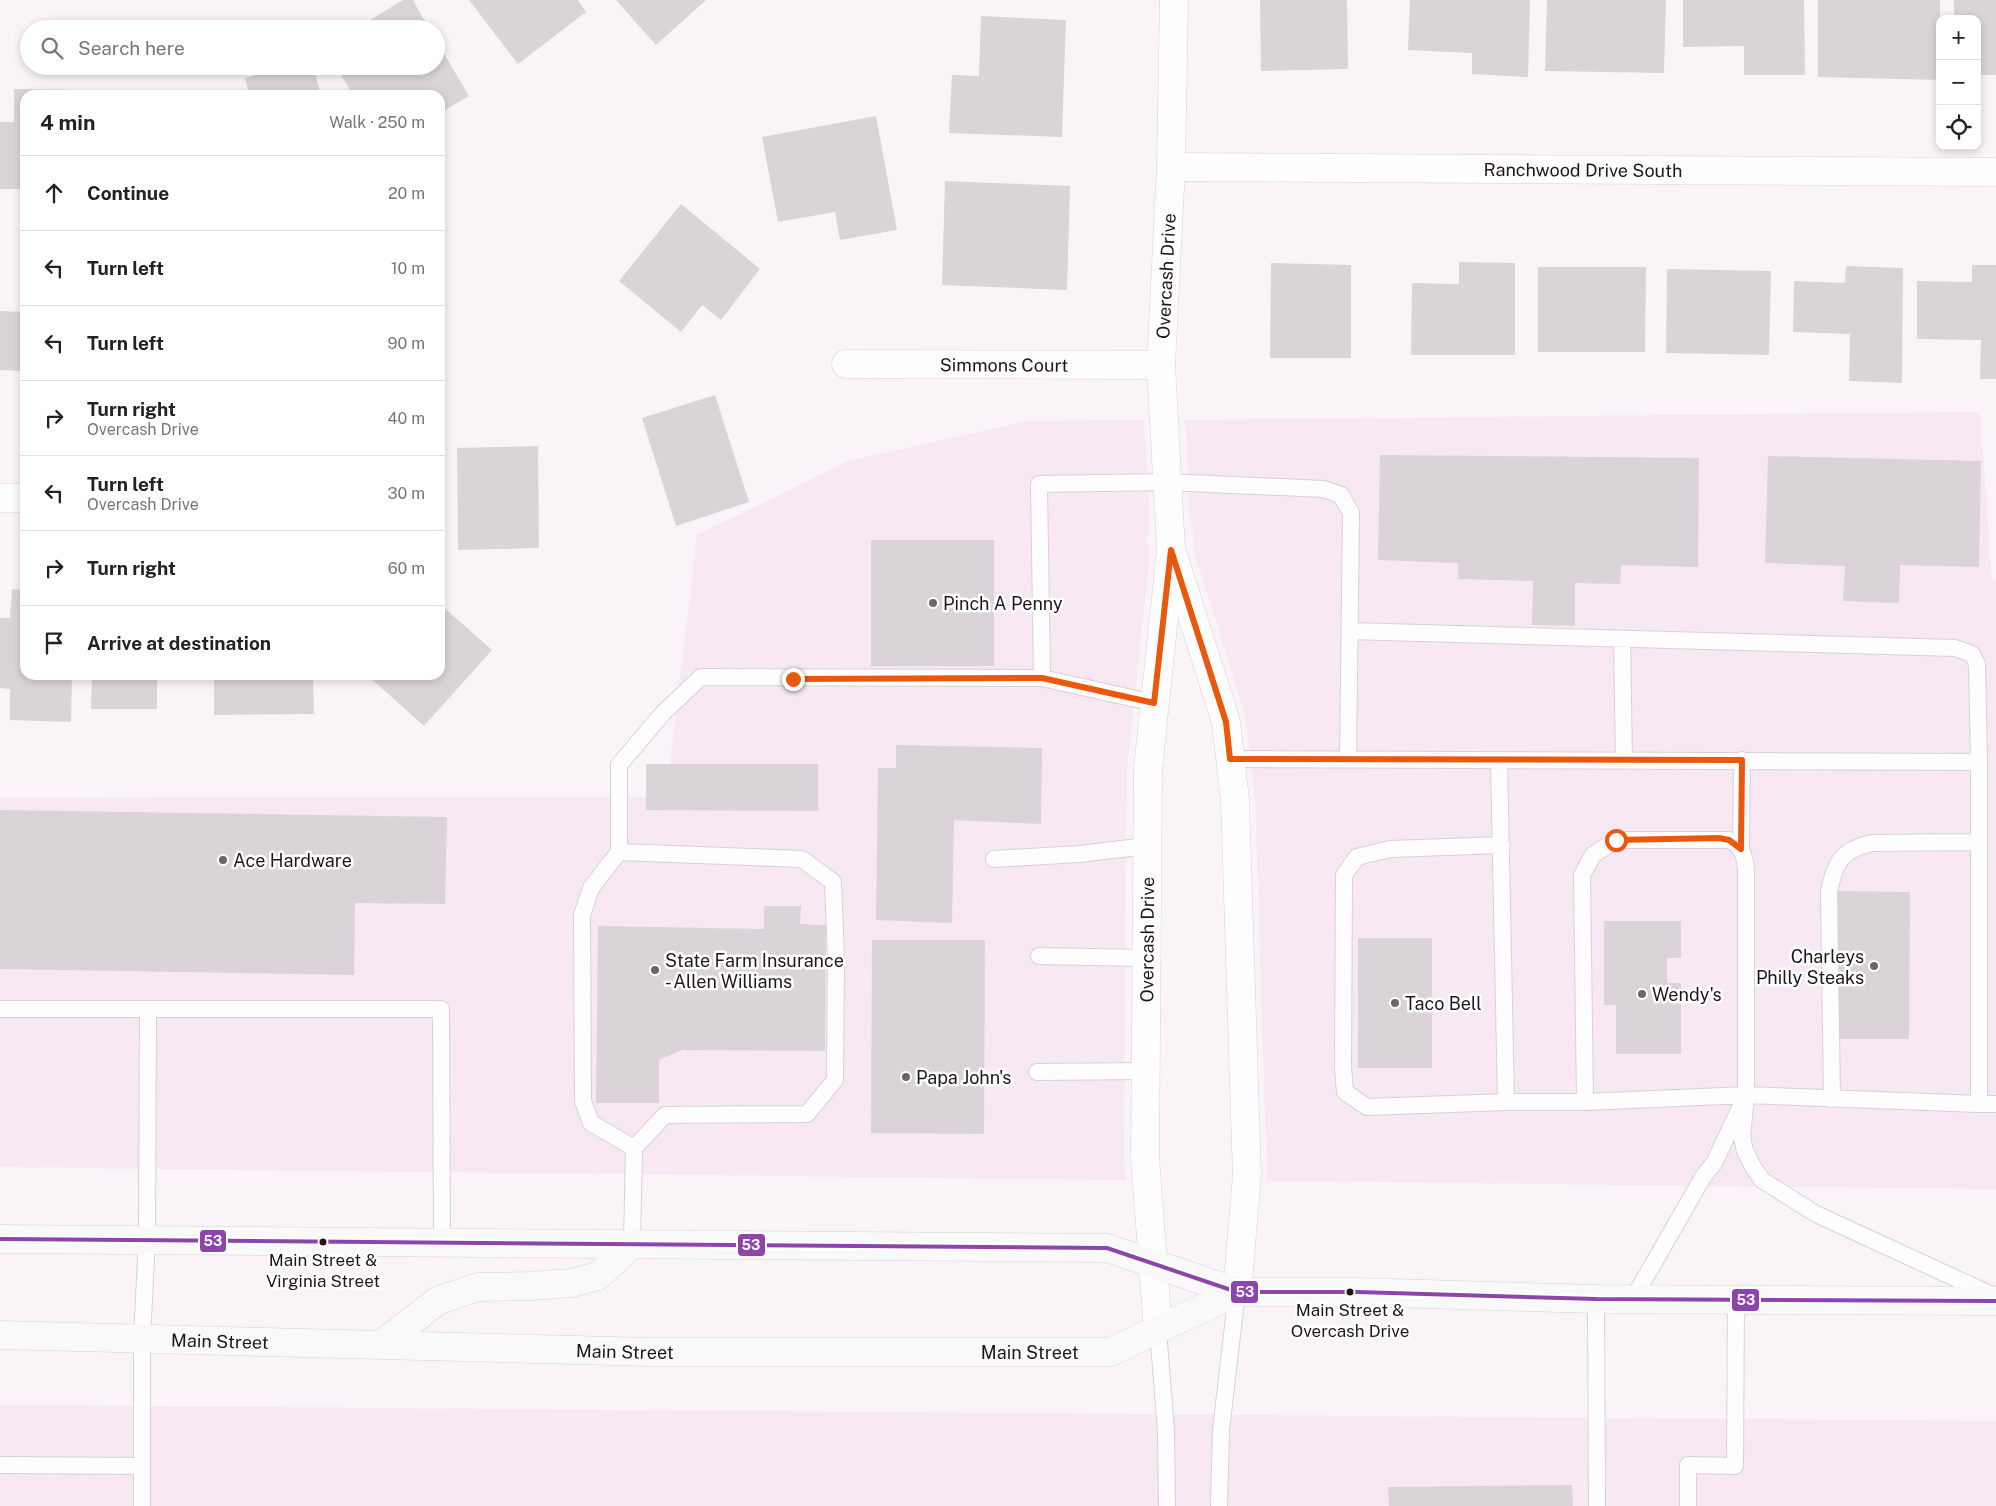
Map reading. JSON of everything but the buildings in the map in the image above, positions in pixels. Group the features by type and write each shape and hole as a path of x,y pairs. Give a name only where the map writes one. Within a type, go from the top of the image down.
{"main road":[{"name":"Main Street","path":"0,1239 1107,1248 1237,1292 1357,1292 1596,1300 1996,1301"},
{"path":"382,1344 437,1302 478,1287 564,1284 598,1276 632,1244"},
{"name":"Main Street","path":"0,1335 661,1352 1110,1352 1237,1292"}],"street":[{"name":"Overcash Drive","path":"1158,1330 1145,1158 1147,846 1148,769 1171,550 1161,365 1171,167 1174,0"},
{"name":"Ranchwood Drive South","path":"1171,167 1996,172"},
{"name":"Simmons Court","path":"846,364 1161,365"},
{"path":"0,498 20,498"},
{"name":"Overcash Drive","path":"1171,550 1226,722 1235,800 1247,1176 1237,1292"}],"lane":[{"path":"1042,678 1039,484 1167,482 1324,489 1341,495 1351,513 1348,760"},
{"path":"1350,631 1955,648 1972,654 1977,664 1979,762 1979,1104"},
{"path":"1622,639 1624,761"},
{"path":"634,1148 591,1123 583,1101 582,915 591,888 619,852 619,765 663,712 700,677 1042,678 1154,703"},
{"path":"1230,759 1979,762"},
{"path":"1500,760 1506,1102"},
{"path":"1742,760 1741,849 1745,859 1746,870 1746,1095 1742,1137 1745,1151 1762,1180 1816,1214 1996,1296"},
{"path":"1585,1102 1582,875 1593,855 1616,840 1719,838 1729,840 1741,849"},
{"path":"1832,1099 1829,892 1832,876 1838,862 1846,853 1858,846 1872,843 1979,842"},
{"path":"1502,845 1390,849 1357,857 1344,875 1342,1068 1345,1092 1367,1107 1506,1102 1585,1102 1746,1095 1996,1104"},
{"path":"994,859 1079,854 1147,846"},
{"path":"619,852 802,859 833,882 836,956 835,1080 807,1114 665,1115 634,1148 632,1244"},
{"path":"1039,956 1147,958"},
{"path":"0,1009 441,1009 442,1243"},
{"path":"142,1506 142,1338 147,1239 148,1009"},
{"path":"1037,1072 1146,1071"},
{"path":"1633,1300 1703,1177 1714,1163 1746,1095"},
{"path":"1219,1506 1221,1430 1237,1292"},
{"path":"1596,1300 1597,1506"},
{"path":"1688,1506 1688,1465 1735,1466 1736,1300"},
{"path":"1158,1330 1166,1431 1167,1506"},
{"path":"0,1465 142,1466"}],"shaded area":[{"path":"1980,412 1992,580 1996,581 1996,1189 1267,1181 1255,797 1245,715 1193,548 1194,531 1191,530 1185,420"},
{"path":"1144,420 1150,534 1145,537 1150,553 1127,769 1124,1158 1126,1180 0,1167 0,798 666,797 697,535 848,461 1028,421"},
{"path":"0,1405 1996,1421 1996,1506 0,1506"}],"transit line":[{"name":"53","path":"0,1239 1107,1248 1237,1292 1357,1292 1596,1299 1996,1301"}],"place":[{"name":"Pinch A Penny","path":"933,603"},
{"name":"Ace Hardware","path":"223,860"},
{"name":"Charleys Philly Steaks","path":"1874,966"},
{"name":"State Farm Insurance - Allen Williams","path":"655,970"},
{"name":"Wendy's","path":"1642,994"},
{"name":"Taco Bell","path":"1395,1003"},
{"name":"Papa John's","path":"906,1077"},
{"name":"Main Street & Virginia Street","path":"323,1242"},
{"name":"Main Street & Overcash Drive","path":"1350,1292"}],"route":[{"path":"793,679 1042,678 1154,703 1171,550 1226,722 1230,759 1742,760 1741,849 1736,843 1719,838 1616,840"}]}
